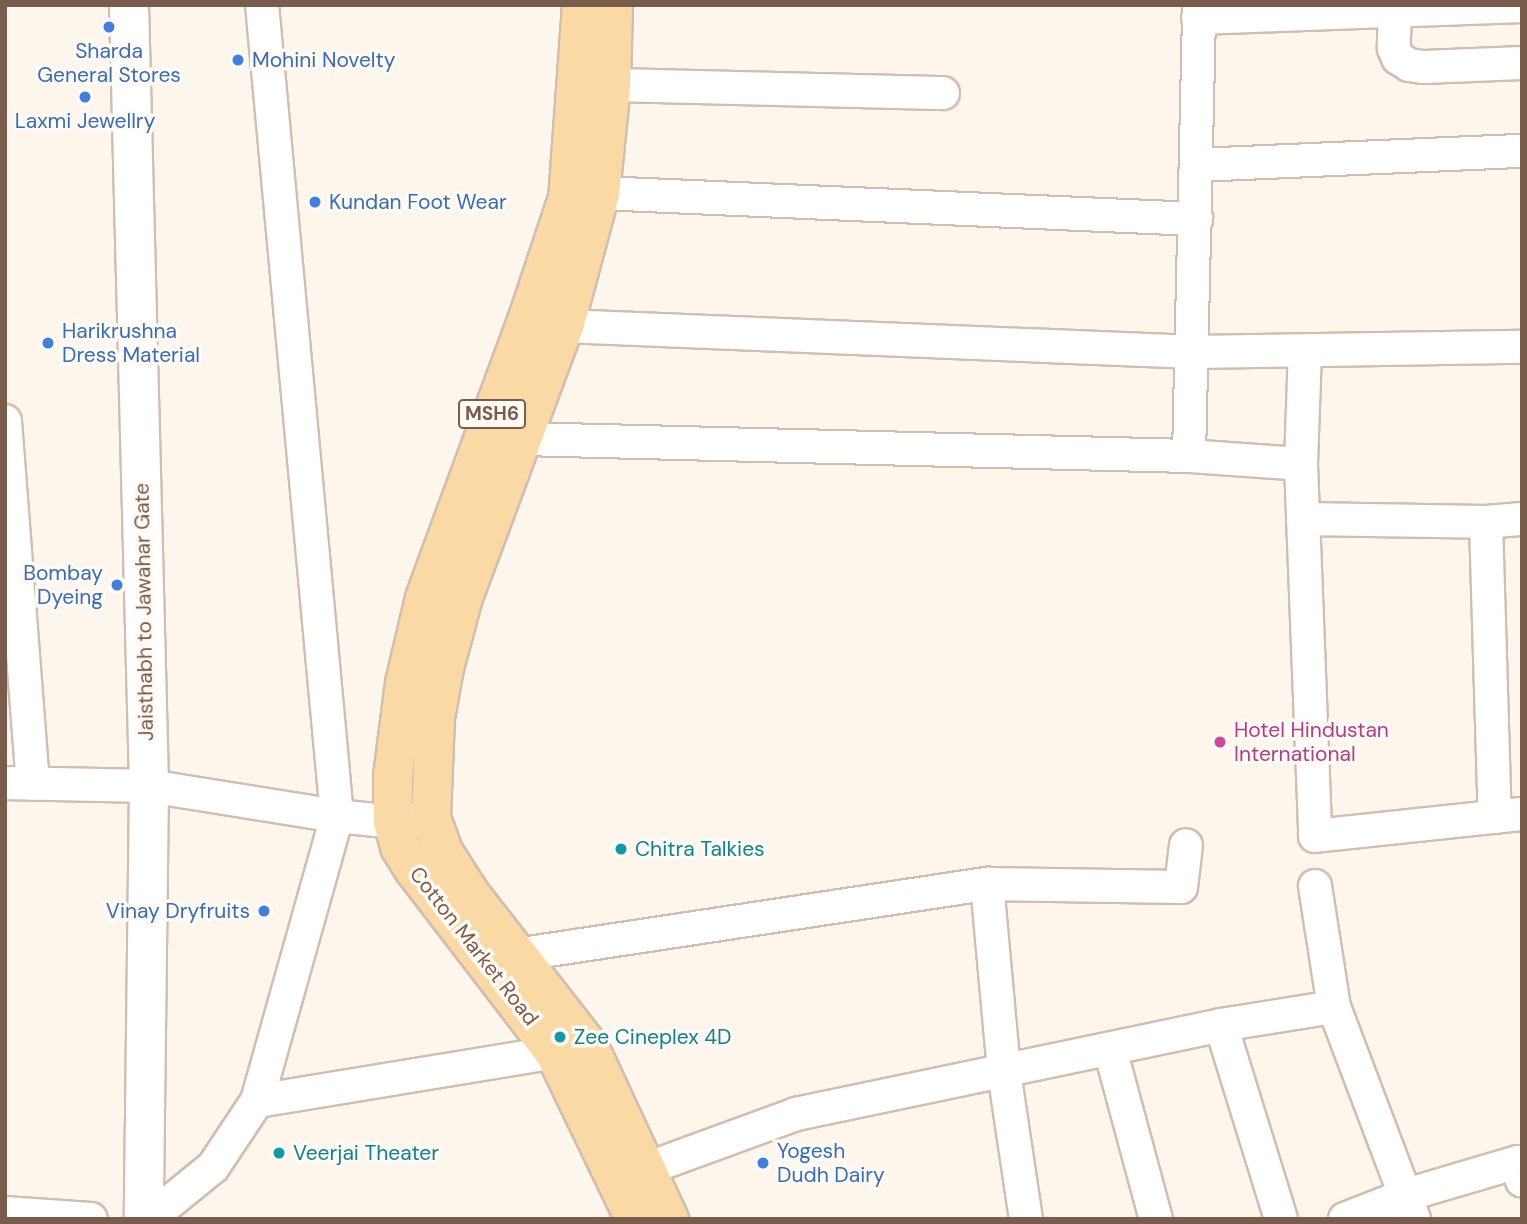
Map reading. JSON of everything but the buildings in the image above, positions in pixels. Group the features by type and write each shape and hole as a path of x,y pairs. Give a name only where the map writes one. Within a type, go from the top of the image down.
{"main road":[{"name":"MSH6","path":"431,818 433,740 444,668 476,555 522,439 546,322 568,198 582,5"},
{"name":"MSH6","path":"393,822 393,777 405,683 425,598 600,193 611,85 613,5"},
{"name":"Cotton Market Road","path":"431,818 444,853 470,894 501,957"},
{"name":"Cotton Market Road","path":"393,822 400,847 414,868 501,957 572,1050 646,1169 669,1219"},
{"name":"Cotton Market Road","path":"572,1050 635,1219"}],"street":[{"name":"Jaisthabh to Jawahar Gate","path":"129,5 149,786 147,1219"},
{"path":"147,1219 213,1167 257,1101 337,816 262,5"},
{"path":"1189,456 1194,352 1198,12 1395,11 1522,6"},
{"path":"1395,11 1394,48 1398,58 1409,65 1424,67 1522,63"},
{"path":"611,85 943,93"},
{"path":"1197,165 1522,151"},
{"path":"600,193 1196,219"},
{"path":"546,322 1194,352 1522,347"},
{"path":"1305,351 1301,464 1315,836 1509,815 1486,522"},
{"path":"5,421 19,784 149,786 337,816 393,822 431,818"},
{"path":"522,439 1189,456 1301,464"},
{"path":"1303,519 1486,522 1522,519"},
{"path":"501,957 987,884 1181,887 1186,845"},
{"path":"987,884 1004,1072 1026,1219"},
{"path":"1315,886 1334,1007 1410,1207"},
{"path":"646,1169 796,1114 1221,1025 1334,1007"},
{"path":"1221,1025 1281,1219"},
{"path":"1110,1049 1156,1219"},
{"path":"257,1101 572,1050"},
{"path":"1345,1219 1410,1207 1518,1162 1522,1181"},
{"path":"5,1213 91,1219"}],"place":[{"name":"Sharda General Stores","path":"109,27"},
{"name":"Mohini Novelty","path":"238,60"},
{"name":"Laxmi Jewellry","path":"85,97"},
{"name":"Kundan Foot Wear","path":"315,202"},
{"name":"Harikrushna Dress Material","path":"48,343"},
{"name":"Bombay Dyeing","path":"117,585"},
{"name":"Hotel Hindustan International","path":"1220,742"},
{"name":"Chitra Talkies","path":"621,849"},
{"name":"Vinay Dryfruits","path":"264,911"},
{"name":"Zee Cineplex 4D","path":"560,1037"},
{"name":"Veerjai Theater","path":"279,1153"},
{"name":"Yogesh Dudh Dairy","path":"763,1163"}]}
